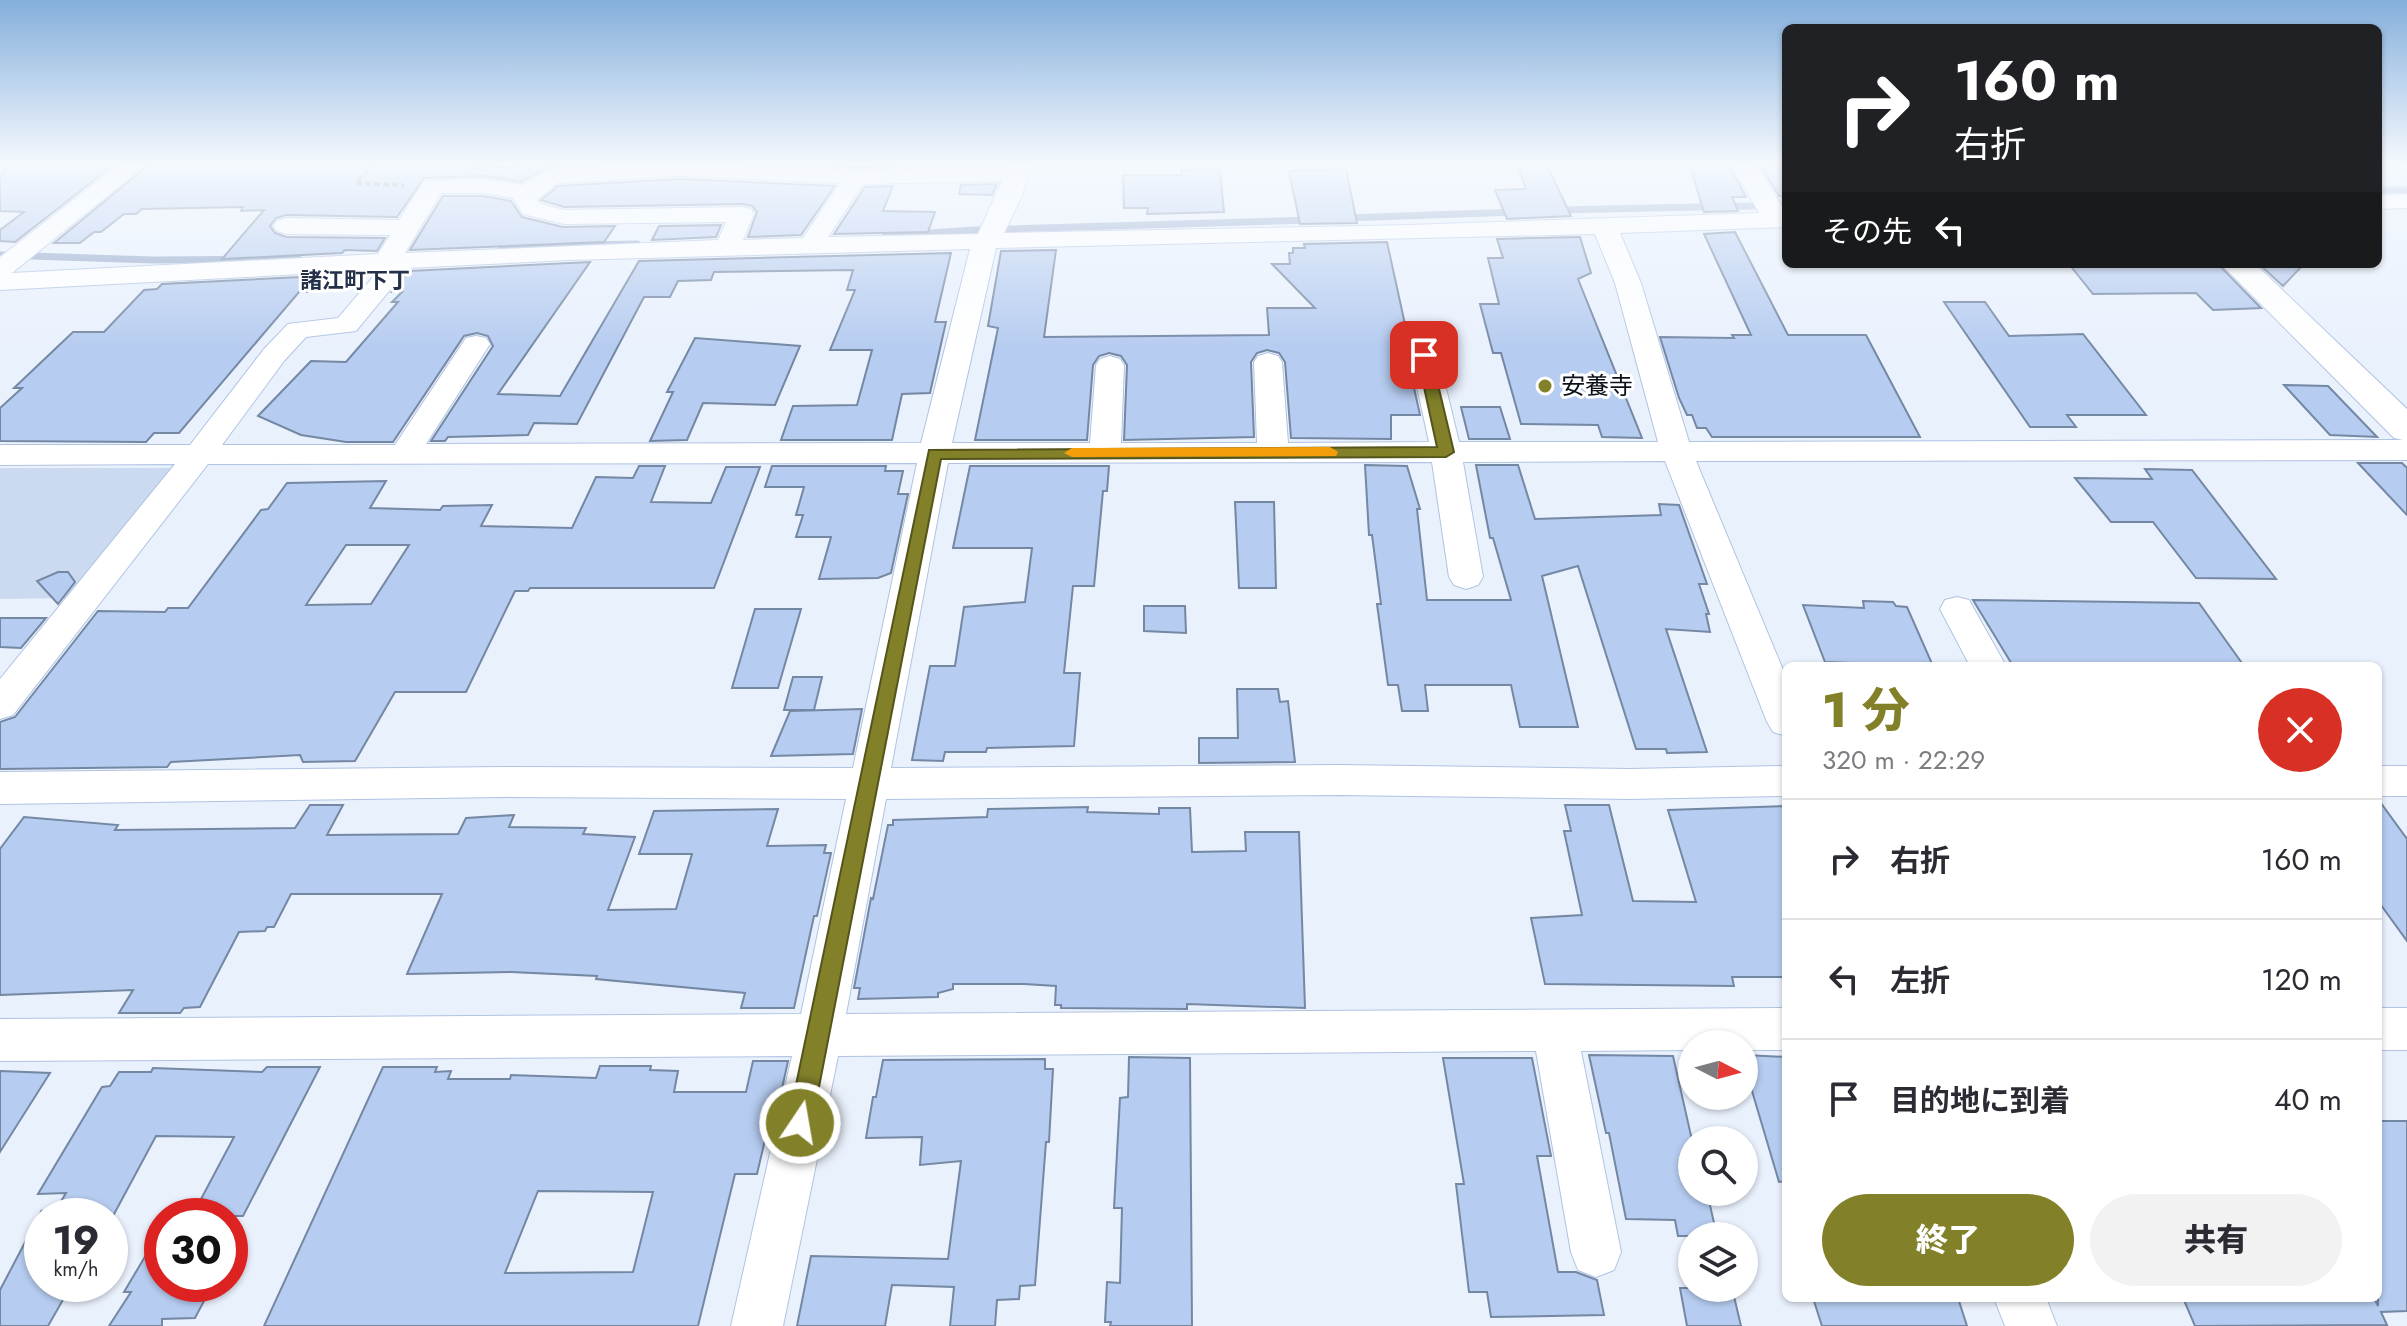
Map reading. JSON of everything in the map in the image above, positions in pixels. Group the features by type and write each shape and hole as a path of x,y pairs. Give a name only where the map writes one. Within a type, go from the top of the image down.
{"street":[{"path":"9,265 59,225"},
{"path":"0,705 198,456 274,355 298,330 346,325 392,259 408,225"},
{"path":"730,242 737,225"},
{"path":"813,241 824,225"},
{"path":"757,1326 819,1037 934,454 981,253 995,225"},
{"path":"9,265 392,259 573,245 682,245 1173,227 1319,225 1409,233 1619,225"},
{"path":"286,226 406,228"},
{"path":"1604,226 1628,283 1676,450 1782,712"},
{"path":"2241,268 2407,430"},
{"path":"403,456 476,344"},
{"path":"1424,355 1446,452 1466,577"},
{"path":"1268,362 1273,451"},
{"path":"1105,452 1110,365"},
{"path":"0,455 2407,450"},
{"path":"1957,609 1986,662"},
{"path":"0,788 503,782 869,784 1045,780 1629,784 1782,781"},
{"path":"2382,781 2407,781"},
{"path":"0,1040 1555,1033 1782,1029"},
{"path":"2382,1029 2407,1029"},
{"path":"1555,1033 1596,1252"},
{"path":"2022,1302 2031,1326"}],"shaded area":[{"path":"0,468 177,468 74,598 0,599"}],"building":[{"path":"7,225 37,225 15,242 0,241 0,230"},
{"path":"76,225 110,225 80,243 54,243"},
{"path":"251,225 271,225 275,233 286,237 385,238 377,251 345,250 342,253 222,259"},
{"path":"425,225 615,226 604,242 410,250"},
{"path":"721,225 716,237 652,240 659,226"},
{"path":"752,225 808,225 801,235 748,237"},
{"path":"840,225 930,225 928,232 834,234"},
{"path":"1735,232 1788,335 1866,335 1920,437 1712,437 1706,428 1697,428 1692,415 1687,415 1679,398 1660,337 1734,338 1732,335 1751,335 1704,234"},
{"path":"1580,237 1591,273 1578,279 1642,438 1602,437 1598,425 1521,424 1501,353 1493,353 1480,304 1499,304 1488,258 1503,258 1497,239"},
{"path":"1387,242 1408,338 1410,350 1407,356 1420,415 1391,415 1391,439 1291,438 1285,362 1279,353 1267,350 1257,353 1251,362 1254,437 1124,440 1127,365 1121,356 1109,353 1099,356 1093,365 1087,440 975,440 998,328 988,326 1001,251 1056,250 1044,337 1269,335 1267,308 1315,308 1272,264 1290,264 1289,253 1293,253 1293,248 1305,248 1304,244"},
{"path":"951,253 935,322 946,322 930,393 902,394 892,440 781,440 793,406 857,405 872,350 830,350 855,290 847,290 853,270 714,272 711,280 678,281 670,297 644,297 577,424 534,423 528,435 448,437 445,441 431,441 493,346 488,336 477,333 464,336 393,442 346,442 301,435 258,416 311,361 346,362 398,302 392,302 402,292 392,292 409,271 590,262 498,394 560,396 639,261"},
{"path":"2072,268 2222,268 2261,308 2213,310 2196,293 2093,294"},
{"path":"2263,268 2300,268 2283,286"},
{"path":"321,276 307,292 299,292 179,433 154,433 146,442 0,441 0,408 22,388 14,388 73,332 104,332 144,290 157,289 162,284"},
{"path":"1944,302 1985,302 2009,336 2083,334 2146,415 2067,415 2076,427 2030,427"},
{"path":"695,338 800,346 775,405 703,403 687,440 650,441 673,392 667,392"},
{"path":"2284,385 2328,386 2377,437 2330,435"},
{"path":"1461,407 1500,407 1510,439 1469,439"},
{"path":"2358,463 2402,463 2407,468 2407,515"},
{"path":"1365,465 1407,466 1420,509 1417,509 1427,600 1511,600 1493,538 1490,538 1476,465 1518,465 1535,519 1661,515 1659,504 1679,505 1707,584 1699,584 1709,614 1706,614 1710,632 1666,629 1707,752 1667,753 1666,749 1636,749 1578,566 1542,576 1578,727 1520,727 1511,685 1425,685 1428,711 1402,711 1398,685 1388,685 1377,604 1381,604 1372,535 1369,535"},
{"path":"639,466 665,466 651,502 711,503 726,467 760,467 714,588 530,588 528,591 515,591 466,692 395,692 355,761 303,762 300,755 171,762 167,767 0,769 0,722 15,717 98,611 165,612 168,608 188,608 261,510 268,509 287,483 386,481 370,508 440,510 443,506 492,505 481,526 572,528 596,477 633,478","holes":["346,545 409,545 371,604 306,605"]},
{"path":"772,466 886,466 885,471 903,471 898,494 908,494 891,573 878,578 819,579 831,537 796,537 803,515 796,515 804,487 765,487"},
{"path":"970,466 1109,466 1107,491 1103,491 1094,586 1073,586 1064,673 1080,673 1074,746 987,748 986,752 945,752 943,761 912,760 930,666 955,666 964,607 1025,602 1032,548 953,548"},
{"path":"2145,469 2192,470 2276,579 2196,578 2153,522 2111,522 2075,478 2152,479"},
{"path":"1235,502 1274,502 1276,588 1239,588"},
{"path":"58,572 68,572 75,582 58,604 37,581"},
{"path":"1973,600 2199,603 2241,662 2011,662"},
{"path":"1863,601 1893,602 1896,606 1907,607 1931,662 1825,662 1803,605 1864,608"},
{"path":"1144,606 1185,606 1186,633 1144,631"},
{"path":"755,609 801,609 778,688 732,688"},
{"path":"0,618 46,618 21,648 0,647"},
{"path":"793,677 822,677 814,710 784,710"},
{"path":"1237,689 1278,689 1280,702 1288,701 1295,762 1199,763 1199,738 1238,738"},
{"path":"862,709 853,754 771,756 790,711"},
{"path":"310,805 343,805 327,835 458,834 466,818 514,815 509,827 586,828 583,834 635,837 608,910 676,909 692,854 639,854 654,811 778,809 767,846 826,845 824,853 831,853 794,1008 741,1008 745,993 596,979 597,976 511,972 407,974 442,894 291,894 274,927 267,927 265,931 239,932 200,1007 184,1008 180,1013 119,1013 133,990 0,995 0,849 24,817 118,825 115,830 295,828"},
{"path":"1565,805 1609,805 1633,901 1696,902 1668,810 1782,806 1782,977 1732,977 1734,986 1545,984 1531,918 1582,915 1564,831 1571,831"},
{"path":"2382,805 2407,839 2407,941 2382,907"},
{"path":"1088,807 1087,812 1159,814 1159,808 1190,808 1192,852 1246,851 1245,832 1299,832 1305,1008 1187,1004 1187,1009 1061,1008 1061,1005 1055,1005 1056,986 1024,984 953,984 953,989 938,993 938,997 858,999 860,988 854,988 871,898 888,825 893,825 893,820 987,817 988,809"},
{"path":"1589,1055 1673,1056 1678,1078 1678,1110 1685,1110 1689,1126 1678,1126 1678,1206 1710,1206 1714,1222 1678,1222 1678,1236 1675,1220 1626,1219 1609,1133 1606,1133"},
{"path":"1758,1056 1782,1057 1782,1182 1779,1182 1758,1110"},
{"path":"1129,1057 1190,1058 1192,1326 1110,1326 1111,1322 1105,1322 1107,1282 1120,1283 1122,1208 1114,1208 1120,1098 1128,1097"},
{"path":"1443,1058 1532,1058 1551,1156 1537,1156 1558,1272 1576,1272 1597,1280 1604,1315 1491,1317 1487,1292 1469,1292 1456,1184 1464,1184"},
{"path":"1045,1059 1045,1069 1053,1069 1035,1285 1020,1286 1019,1299 997,1300 995,1326 950,1326 954,1287 892,1285 885,1326 797,1326 811,1256 948,1259 961,1161 920,1165 922,1137 866,1138 883,1060"},
{"path":"753,1061 788,1061 781,1093 776,1093 757,1174 735,1174 698,1326 264,1326 383,1067 437,1067 435,1072 451,1071 448,1079 510,1079 511,1075 596,1078 600,1066 651,1066 650,1070 678,1071 674,1092 746,1092","holes":["538,1191 653,1192 633,1272 505,1273"]},
{"path":"267,1067 320,1067 248,1206 248,1198 202,1198 234,1137 156,1136 123,1198 63,1198 66,1193 38,1194 102,1087 110,1086 119,1072 151,1072 153,1068 262,1072"},
{"path":"0,1071 50,1073 0,1152"},
{"path":"2382,1121 2407,1121 2407,1311 2381,1312 2387,1325 2195,1326 2185,1302 2376,1302 2378,1306 2378,1302 2382,1302"},
{"path":"24,1244 24,1302 62,1302 48,1326 0,1326 0,1290"},
{"path":"144,1258 144,1302 203,1302 195,1318 162,1319 162,1326 109,1326 125,1302 128,1302 131,1292 128,1292 128,1285"},
{"path":"1683,1302 1735,1302 1741,1326 1687,1326"},
{"path":"1814,1302 1959,1302 1967,1326 1822,1326"}],"waterway":[{"path":"885,236 1148,225"},
{"path":"501,250 534,246 637,244"},
{"path":"0,255 153,260 298,259"}],"slow traffic":[{"path":"1072,453 1330,452"}],"place":[{"name":"安養寺","path":"1545,386"}],"district":[{"name":"諸江町下丁","path":"355,280"}],"route":[{"path":"800,1123 934,454 1446,452 1424,355"}]}
